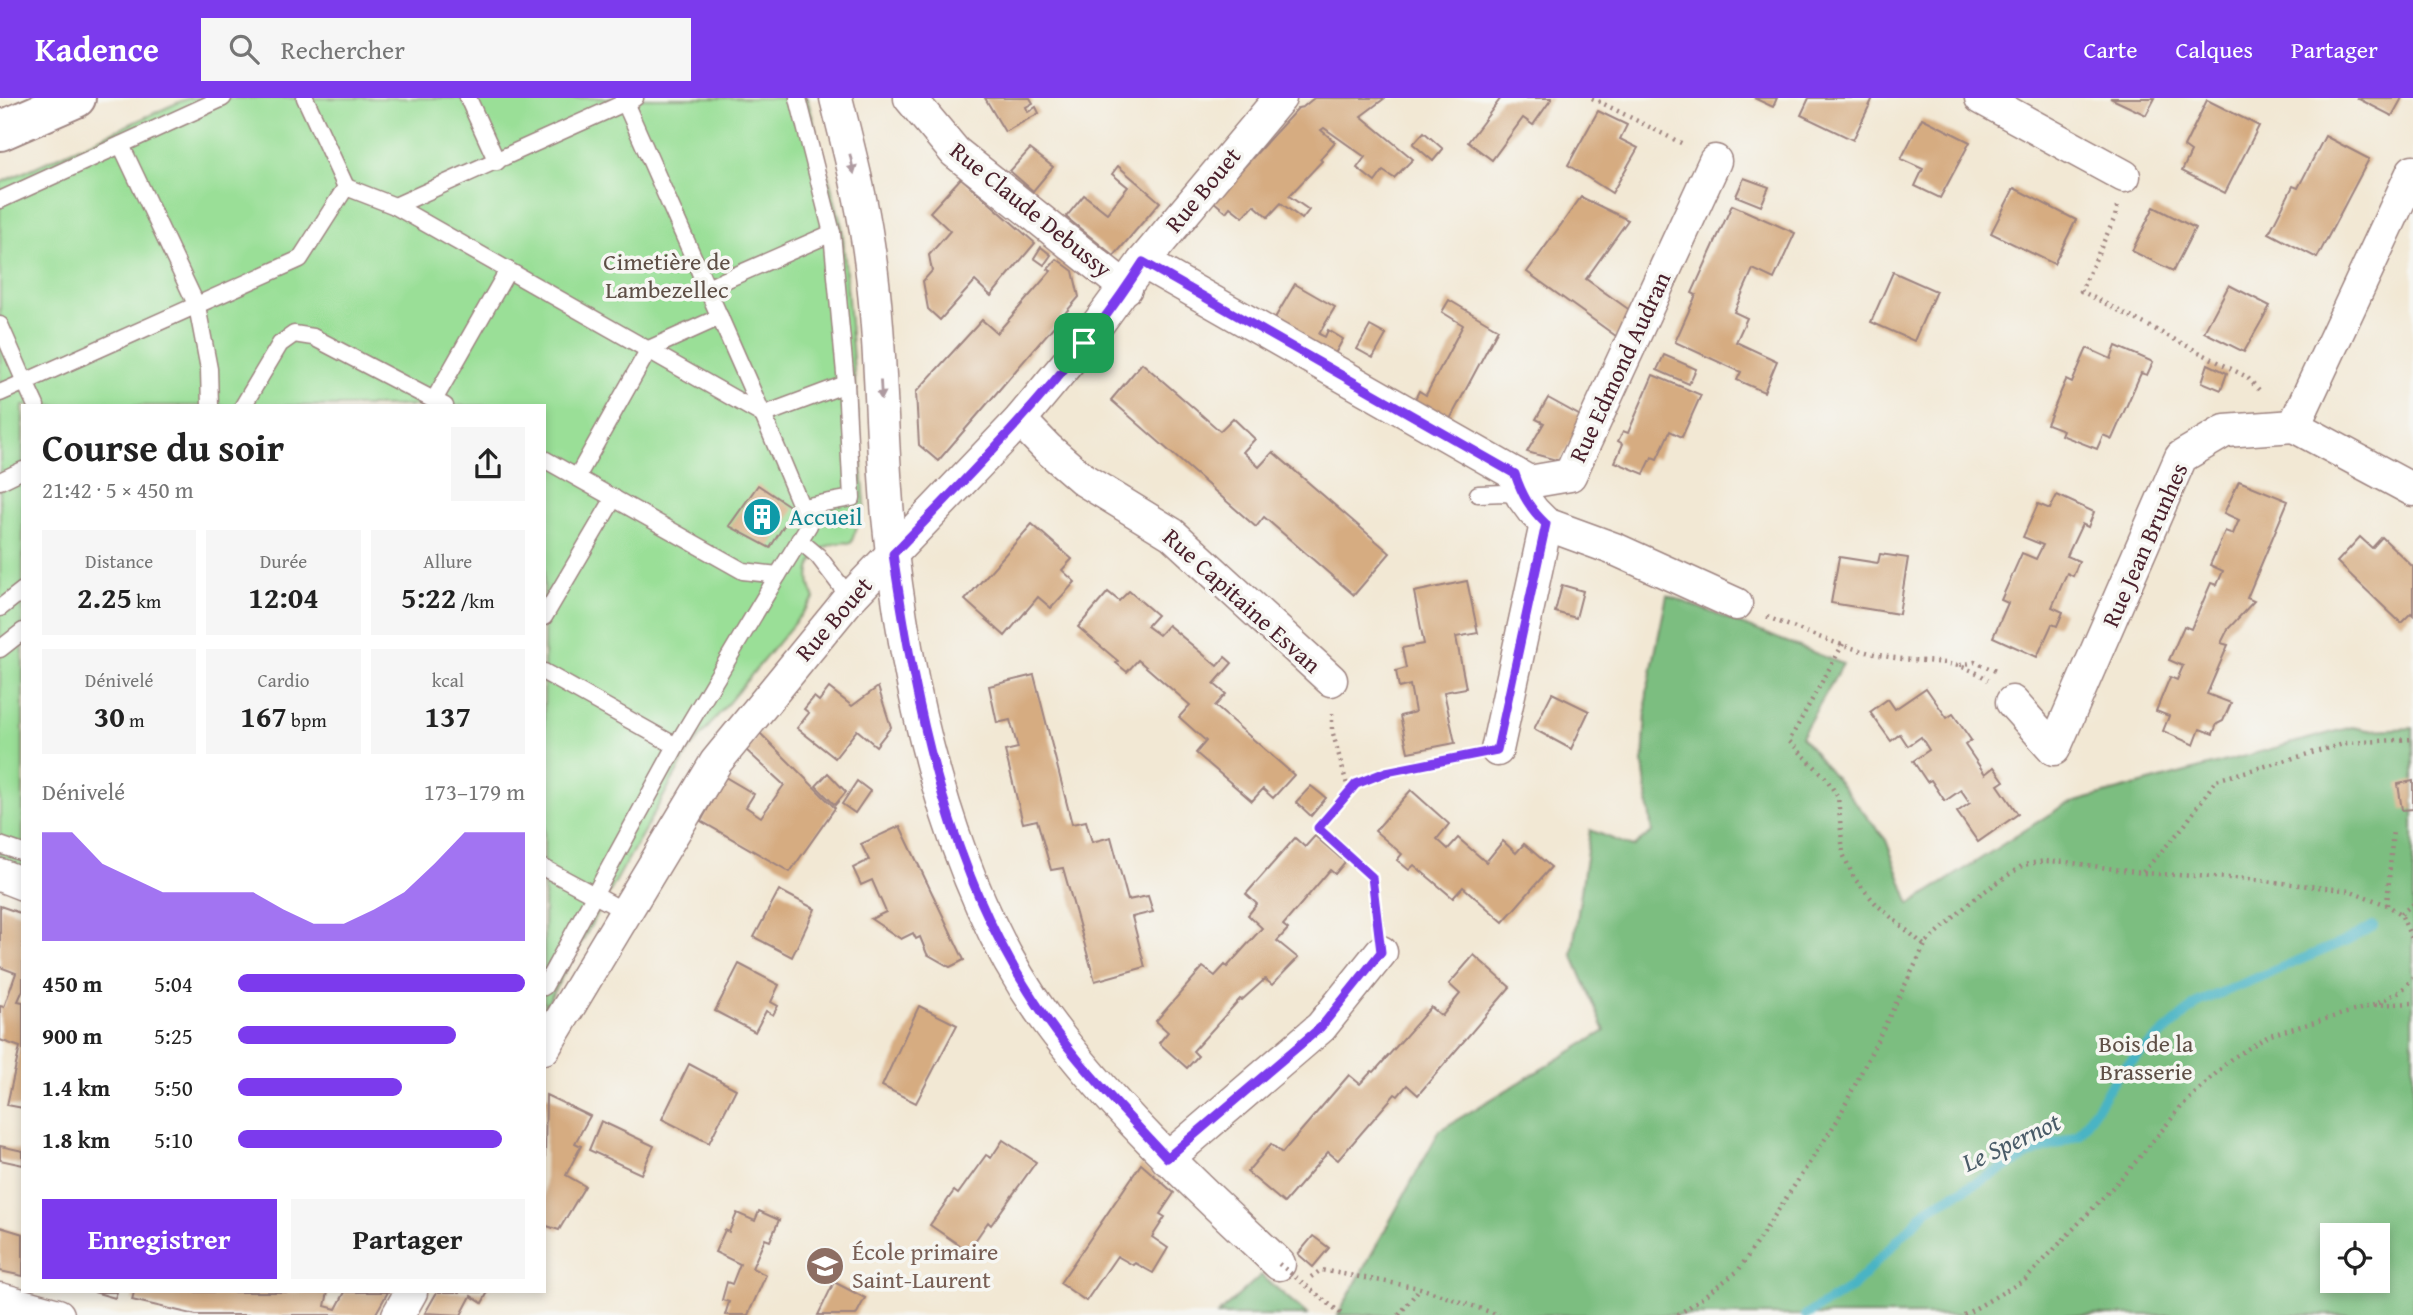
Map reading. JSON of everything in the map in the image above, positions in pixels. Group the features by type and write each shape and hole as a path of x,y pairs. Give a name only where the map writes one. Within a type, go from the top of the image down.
{"main road":[{"path":"0,131 76,98"}],"street":[{"path":"836,98 868,243 877,325 888,515 893,554 916,692 964,867 1002,948 1046,1019 1108,1094 1282,1275"},
{"name":"Rue Claude Debussy","path":"910,98 956,152 1135,275"},
{"name":"Rue Bouet","path":"546,1045 716,762 850,597 1020,420 1280,98"},
{"path":"1981,98 2124,176"},
{"name":"Rue Edmond Audran","path":"1135,275 1519,485 1570,475 1714,161"},
{"path":"2413,171 2294,426 2413,490"},
{"name":"Rue Capitaine Esvan","path":"1020,420 1046,448 1084,480 1172,534 1331,680"},
{"name":"Rue Jean Brunhes","path":"2010,690 2054,749 2182,457 2225,431 2294,426"},
{"path":"1519,485 1533,511 1546,524 1617,550 1667,575 1736,604"},
{"path":"1497,750 1546,524"},
{"path":"0,876 21,883"},
{"path":"1167,1158 1321,1027 1381,952"},
{"path":"398,1315 410,1293"},
{"path":"0,1299 58,1315"}],"lane":[{"path":"0,200 223,98"},
{"path":"305,98 346,187 395,206 763,415"},
{"path":"468,98 497,162"},
{"path":"798,98 832,233 846,384 852,498 802,507"},
{"path":"395,206 497,162 628,100 809,525 676,746 546,984"},
{"path":"121,145 197,306 209,369 210,404"},
{"path":"0,393 300,259 346,187"},
{"path":"708,288 832,233"},
{"path":"244,404 280,344 294,334 313,337 440,403 508,270"},
{"path":"577,477 649,349 720,317"},
{"path":"0,326 35,404"},
{"path":"763,415 846,384"},
{"path":"546,460 743,571 778,575"},
{"path":"0,481 21,471"},
{"path":"1478,494 1505,493 1519,485"},
{"path":"546,614 614,498"},
{"path":"799,540 818,556 850,597"},
{"path":"0,608 21,592"},
{"path":"0,649 21,633"},
{"path":"546,673 676,746"},
{"path":"0,845 21,852"},
{"path":"546,869 626,912"}],"path":[{"path":"1592,98 1714,161"},
{"path":"2124,176 2115,218 2081,291 2247,377 2294,426"},
{"path":"1736,604 1843,644 1896,658 1945,662 1978,672"},
{"path":"1843,644 1789,741 1826,778 1838,797 1843,854 1854,878 1877,905 1925,946"},
{"path":"1958,666 1975,662 1992,668 2010,690"},
{"path":"1331,680 1332,730 1349,792"},
{"path":"2142,873 2184,826 2216,780 2347,743 2413,739"},
{"path":"1381,952 1372,877 1318,828 1356,784 1386,772 1497,750"},
{"path":"2387,905 2393,829"},
{"path":"1678,1315 1738,1271 1837,1121 1925,946 1975,898 2023,865 2045,861 2066,862 2142,873 2249,879 2351,891 2387,905 2401,914 2413,942"},
{"path":"2401,914 2413,904"},
{"path":"1964,1315 2026,1279 2129,1170 2182,1106 2231,1059 2270,1035 2374,1005 2402,990 2413,978"},
{"path":"2374,1005 2413,1003"},
{"path":"1282,1275 1321,1270 1420,1288 1499,1315"},
{"path":"1282,1275 1343,1315"},
{"path":"1399,1315 1420,1288"}],"green space":[{"name":"Cimetière de Lambezellec","path":"188,98 807,98 842,227 865,505 851,543 829,546 815,558 809,577 815,598 690,749 546,1005 546,404 21,404 21,866 0,858 0,183"},
{"name":"Bois de la Brasserie","path":"1667,595 1843,664 1801,736 1886,840 1910,904 2064,805 2352,727 2368,730 2413,728 2413,1315 1338,1315 1440,1130 1605,1031 1572,954 1590,830 1633,847 1652,832 1643,764 1647,692"},
{"path":"1261,1275 1308,1315 1217,1315"}],"building":[{"path":"985,98 1030,98 1033,103 1026,107 1028,112 1036,107 1039,113 1005,132"},
{"path":"1314,98 1385,98 1361,116 1413,159 1394,178 1383,171 1375,182 1357,168 1365,157 1324,128 1321,130 1335,142 1320,159 1322,161 1289,196 1309,210 1302,219 1281,203 1268,217 1254,205 1243,217 1230,207 1226,212 1213,201 1298,108"},
{"path":"1501,98 1552,98 1533,125 1523,118 1492,160 1468,142"},
{"path":"1754,98 1777,98 1773,107"},
{"path":"1809,98 1873,98 1853,140 1801,115"},
{"path":"2110,98 2155,98 2146,115"},
{"path":"2357,98 2402,98 2392,116"},
{"path":"2207,100 2259,126 2225,193 2182,171 2191,152 2184,147"},
{"path":"1598,111 1627,125 1620,139 1638,148 1612,193 1568,165"},
{"path":"1922,118 1970,142 1940,198 1915,186 1923,169 1901,159"},
{"path":"1424,132 1443,149 1433,161 1413,144"},
{"path":"2325,136 2369,159 2317,258 2269,233 2293,186 2298,188"},
{"path":"1030,149 1053,167 1033,191 1010,171"},
{"path":"1118,166 1160,202 1114,256 1066,217 1084,195 1107,213 1128,187 1112,174"},
{"path":"961,178 1035,243 991,296 975,281 940,320 928,309 923,281 932,271 929,255 950,231 930,212"},
{"path":"1744,178 1769,187 1761,206 1736,196"},
{"path":"2014,188 2076,220 2054,264 1991,233"},
{"path":"1581,197 1628,220 1586,279 1631,311 1620,339 1527,272"},
{"path":"1732,205 1795,233 1774,279 1753,269 1734,312 1747,318 1736,342 1777,361 1764,392 1737,380 1741,372 1675,342 1696,295 1692,293"},
{"path":"2154,207 2195,228 2173,271 2132,251"},
{"path":"1041,247 1051,255 1044,265 1034,258"},
{"path":"1057,259 1073,271 1079,297 938,461 919,445 916,392 982,320 997,333 1051,271 1048,269"},
{"path":"1893,272 1936,291 1914,341 1871,322"},
{"path":"1295,284 1335,307 1319,334 1325,337 1328,330 1343,339 1332,359 1272,323"},
{"path":"2229,285 2270,306 2244,352 2204,332"},
{"path":"1449,300 1498,329 1448,423 1412,405 1419,391 1426,395 1463,325 1442,312"},
{"path":"1370,326 1386,335 1373,358 1357,349"},
{"path":"2116,346 2153,362 2147,375 2141,373 2112,439 2103,435 2097,449 2061,435 2063,430 2047,424 2066,380 2072,383 2087,348 2111,359"},
{"path":"1664,355 1696,369 1689,384 1657,370"},
{"path":"1142,363 1220,431 1233,418 1255,439 1243,452 1259,467 1273,452 1390,553 1354,595 1264,517 1256,527 1111,400"},
{"path":"2208,364 2227,373 2221,390 2202,382"},
{"path":"1653,375 1701,395 1682,437 1670,431 1657,459 1652,457 1644,474 1615,462 1623,444 1618,441 1623,431 1628,433"},
{"path":"1548,398 1584,418 1560,461 1527,452 1544,423 1536,419"},
{"path":"2239,481 2288,501 2247,598 2254,601 2228,629 2221,643 2228,645 2207,694 2231,703 2223,721 2217,724 2213,734 2200,729 2194,745 2163,731 2169,716 2156,711 2170,677 2177,680 2183,666 2169,660 2184,626 2191,629 2211,583 2217,585 2223,571 2210,565 2225,531 2233,534 2239,520 2224,513"},
{"name":"Accueil","path":"758,485 794,509 770,548 729,526"},
{"path":"2057,495 2094,512 2088,527 2082,524 2067,556 2079,561 2073,576 2067,573 2052,607 2063,612 2057,626 2052,624 2037,657 1993,637 2008,603 2001,600 2022,553 2036,559 2043,545 2023,537 2038,504 2050,509"},
{"path":"1032,524 1072,559 1062,570 1075,582 1051,608 1038,597 1005,636 965,600"},
{"path":"2360,537 2372,548 2382,537 2413,567 2413,615 2411,613 2401,623 2337,562"},
{"path":"1880,554 1908,558 1899,614 1831,603 1839,557 1878,563"},
{"path":"1467,581 1478,633 1456,637 1466,688 1444,692 1455,743 1408,752 1400,716 1415,712 1410,685 1399,688 1396,671 1406,668 1402,648 1424,644 1414,592"},
{"path":"1562,585 1583,591 1576,618 1555,612"},
{"path":"1129,591 1157,615 1147,626 1159,635 1168,625 1217,666 1225,657 1232,663 1214,684 1226,694 1215,706 1294,775 1273,798 1263,789 1252,801 1196,753 1206,741 1179,717 1190,705 1138,660 1127,672 1078,627 1108,592 1119,601"},
{"path":"1034,675 1072,824 1086,821 1092,842 1111,837 1128,900 1148,896 1153,912 1132,917 1145,967 1095,981 1063,868 1051,870 1037,820 1023,823 1005,751 1018,748 1010,720 997,723 989,686"},
{"path":"878,687 891,727 876,746 857,730 835,758 797,728 809,713 804,709 814,697 819,701 829,688 852,706"},
{"path":"1926,688 1947,718 1953,714 1971,740 1965,745 1985,774 1994,767 2004,781 1998,785 2018,814 1978,842 1957,812 1970,803 1961,790 1945,801 1931,780 1927,782 1913,761 1929,750 1921,737 1908,746 1900,734 1891,741 1870,712 1888,699 1895,709"},
{"path":"1552,693 1589,711 1571,749 1534,729"},
{"path":"760,733 835,808 790,872 701,821 725,777 754,794 746,807 761,817 784,785 746,750"},
{"path":"828,773 846,792 835,805 816,786"},
{"path":"857,781 870,791 855,813 842,804"},
{"path":"2413,781 2413,809 2402,810 2398,784"},
{"path":"1311,786 1326,798 1311,816 1296,802"},
{"path":"1411,790 1449,824 1437,839 1448,849 1458,838 1486,862 1503,841 1516,853 1524,844 1551,867 1503,922 1463,887 1453,898 1414,865 1409,870 1397,860 1402,854 1375,831"},
{"path":"900,826 964,960 950,967 927,954 920,937 916,939 913,933 901,939 871,919 886,912 872,880 861,885 853,868 869,860 861,844"},
{"path":"1315,836 1345,862 1335,874 1330,870 1283,925 1288,929 1277,941 1298,958 1272,985 1265,979 1240,999 1193,1051 1198,1056 1187,1068 1159,1043 1168,1032 1156,1021 1203,967 1215,976 1225,965 1227,967 1262,928 1248,915 1257,904 1246,894 1295,838 1305,847"},
{"path":"779,890 815,909 792,957 754,937"},
{"path":"0,906 21,913 21,994 18,1001 21,1002 21,1108 7,1105 20,1047 0,1040 0,1006 4,1007 16,973 0,967"},
{"path":"1474,955 1510,987 1418,1095 1407,1085 1398,1096 1395,1094 1338,1160 1328,1152 1284,1203 1247,1172 1271,1144 1282,1153 1349,1075 1360,1084 1374,1072 1431,1007 1442,1016 1460,994 1449,984"},
{"path":"739,964 779,985 771,1002 778,1006 773,1015 766,1011 755,1032 715,1011"},
{"path":"919,1006 957,1025 916,1103 882,1086"},
{"path":"689,1064 736,1089 709,1143 662,1119"},
{"path":"546,1095 590,1116 575,1143 581,1146 566,1175 585,1186 559,1230 546,1226"},
{"path":"601,1121 654,1146 641,1174 589,1150"},
{"path":"1003,1140 1036,1162 991,1225 988,1222 968,1251 930,1225 954,1191 958,1194 986,1155 991,1158"},
{"path":"0,1146 21,1151 21,1165 0,1160"},
{"path":"1141,1164 1174,1193 1160,1214 1165,1217 1152,1237 1168,1248 1153,1273 1117,1256 1086,1301 1060,1283"},
{"path":"759,1211 779,1220 770,1241 765,1239 752,1268 766,1275 748,1315 725,1315 729,1302 722,1300 727,1282 732,1284 740,1264 715,1252 725,1230 729,1232 737,1213 755,1221"},
{"path":"0,1227 21,1233 21,1276 0,1271"},
{"path":"1313,1236 1329,1248 1313,1267 1298,1254"},
{"path":"834,1282 865,1298 856,1315 818,1315"},
{"path":"98,1293 117,1293 115,1298"},
{"path":"134,1293 328,1293 325,1306 336,1309 344,1293 387,1293 375,1315 196,1315 132,1300"},
{"path":"436,1293 487,1293 482,1303 471,1296 461,1315 425,1313"}],"waterway":[{"name":"Le Spernot","path":"1806,1315 1852,1287 1929,1208 2032,1153 2079,1135 2120,1071 2199,1002 2348,940 2373,926"}],"place":[{"name":"Accueil","path":"762,517"},
{"name":"École primaire Saint-Laurent","path":"825,1266"}],"route":[{"path":"1143,262 1515,474 1522,496 1546,524 1497,750 1386,772 1356,784 1318,828 1372,877 1377,900 1381,952 1321,1027 1167,1158 1108,1094 1046,1019 1002,948 964,867 916,692 893,554 1020,420 1084,343 1143,262"}]}
